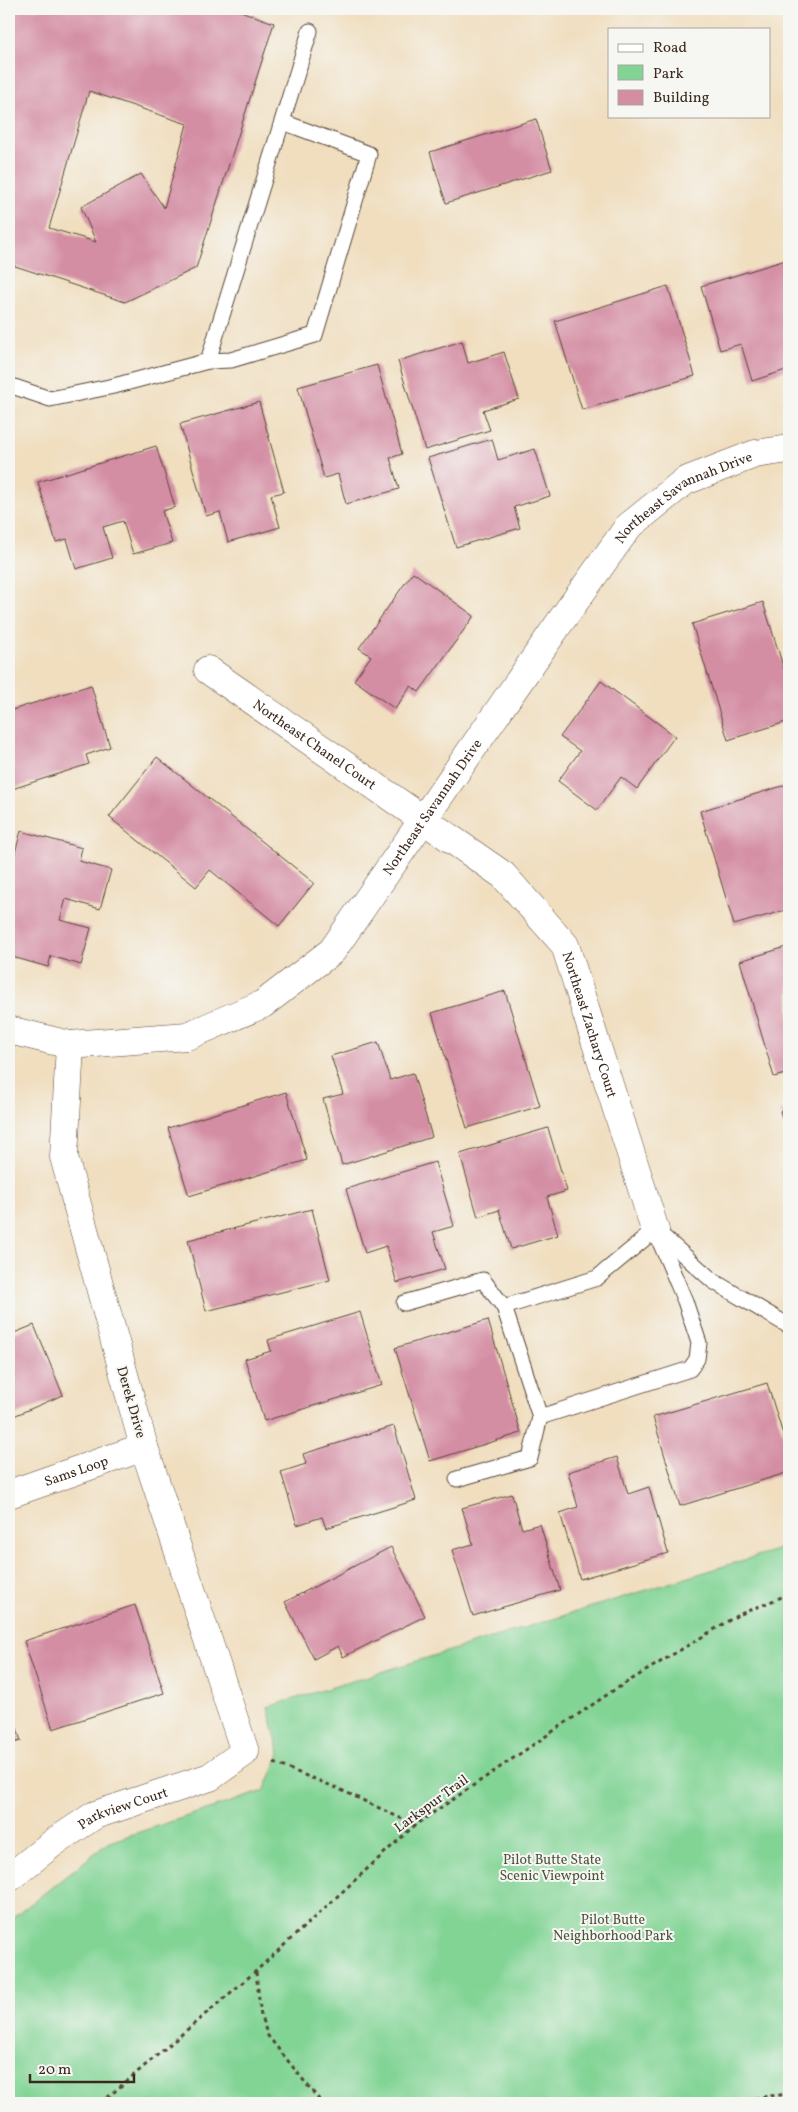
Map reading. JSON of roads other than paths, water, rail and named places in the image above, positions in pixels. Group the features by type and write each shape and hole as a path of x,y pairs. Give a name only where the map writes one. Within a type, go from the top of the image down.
{"street":[{"name":"Northeast Savannah Drive","path":"9,1030 70,1045 187,1036 263,1004 332,951 558,624 628,527 685,481 755,454 789,450"},
{"name":"Northeast Chanel Court","path":"208,670 422,821"},
{"name":"Northeast Zachary Court","path":"422,821 503,876 565,945 655,1230"},
{"name":"Derek Drive","path":"70,1045 64,1157 144,1447 245,1752"},
{"name":"Sams Loop","path":"9,1494 144,1447"},
{"name":"Parkview Court","path":"9,1878 53,1843 95,1815 210,1777 245,1752"}],"lane":[{"path":"208,360 310,31"},
{"path":"9,384 50,399 114,386 208,360 231,360 315,335 369,154 283,122"},
{"path":"504,1306 597,1278 655,1230"},
{"path":"655,1230 713,1281 789,1326"},
{"path":"540,1417 690,1369 697,1359 699,1343 685,1301 655,1230"},
{"path":"404,1303 483,1280 504,1306 540,1417 530,1458 457,1479"}],"park label":[{"name":"Pilot Butte State Scenic Viewpoint","path":"552,1868"},
{"name":"Pilot Butte Neighborhood Park","path":"613,1928"}]}
